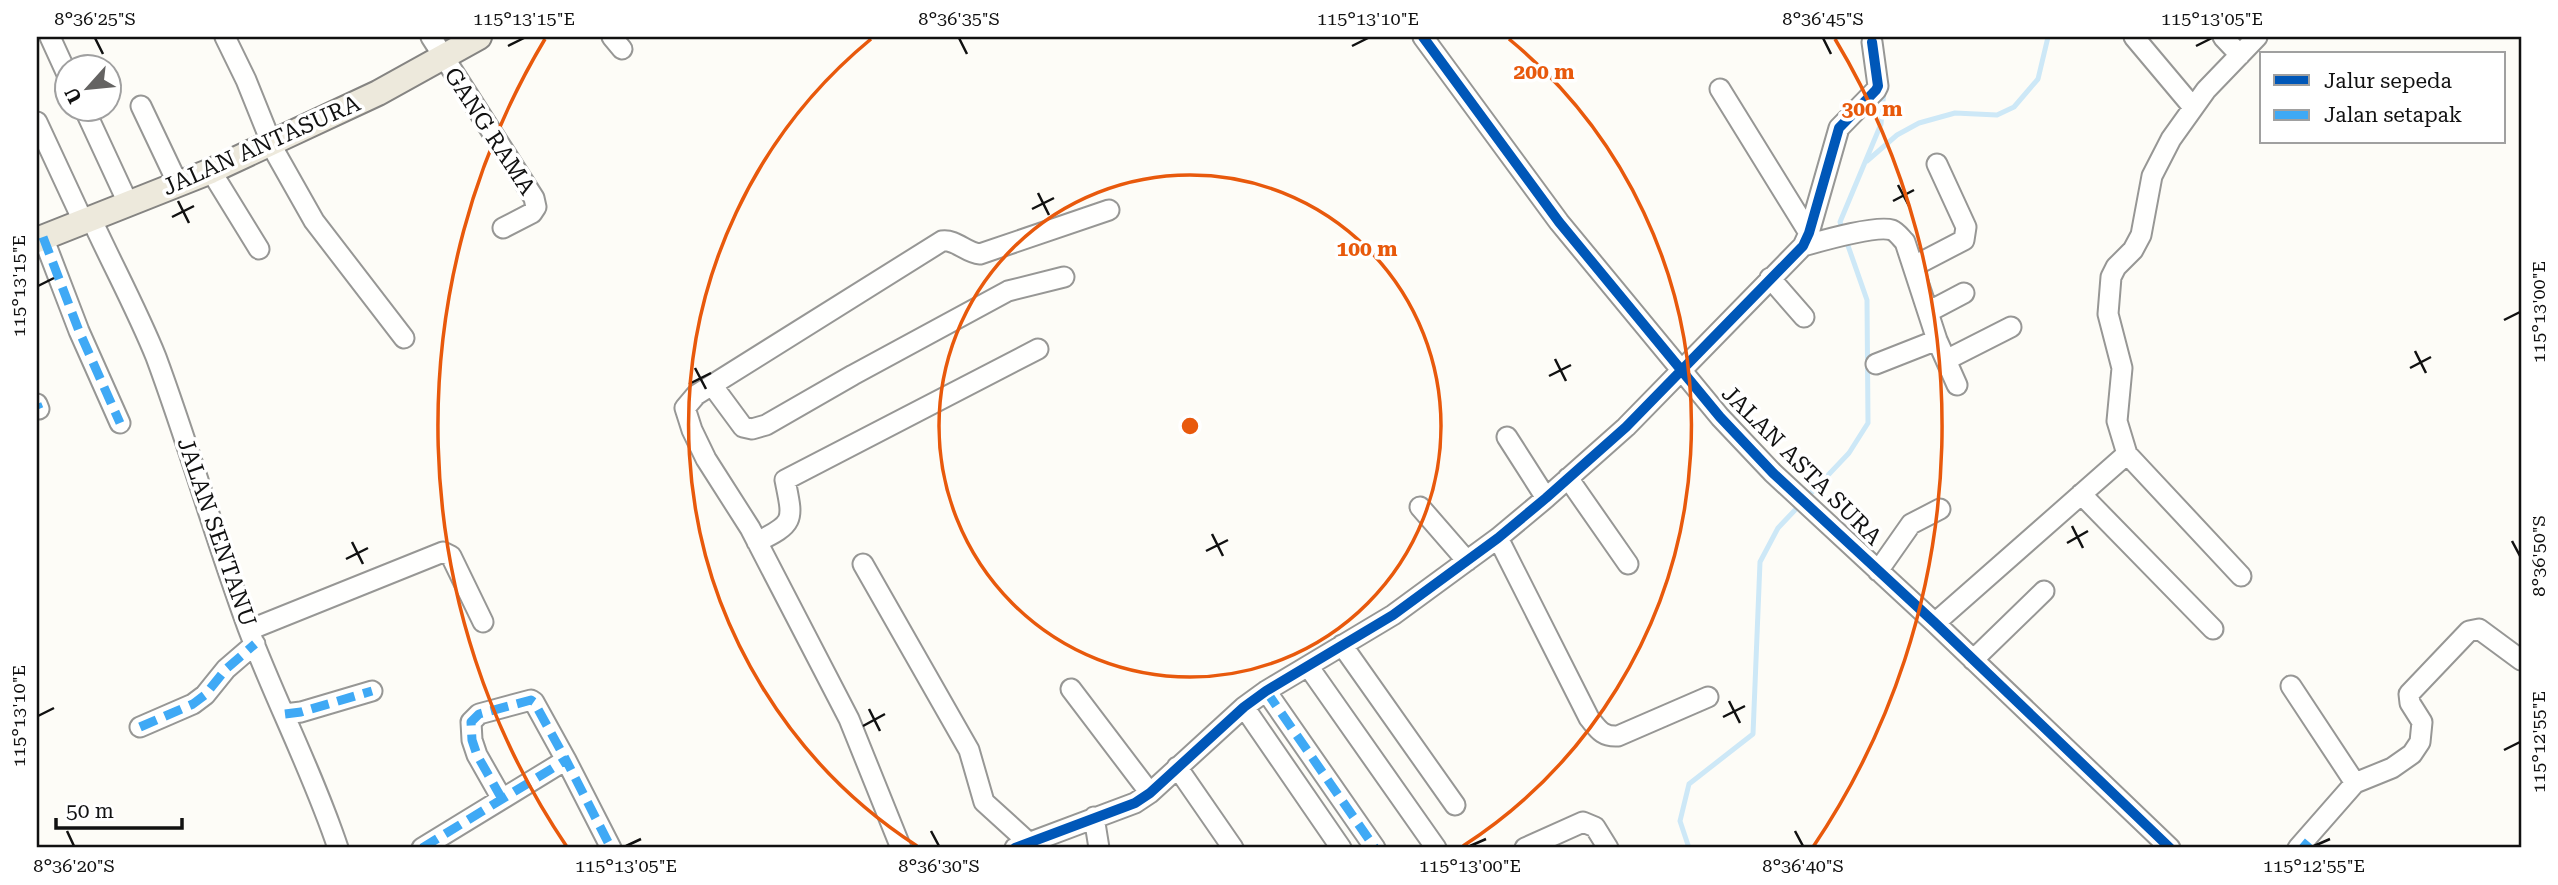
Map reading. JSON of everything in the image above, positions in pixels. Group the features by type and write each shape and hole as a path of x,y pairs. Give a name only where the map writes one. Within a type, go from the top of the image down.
{"main road":[{"name":"JALAN ANTASURA","path":"40,239 211,171 378,93 437,47 479,37"}],"street":[{"path":"225,37 271,142 318,228 404,338"},
{"name":"JALAN ASTA SURA","path":"1423,37 1559,222 1720,417 1773,473 1936,623 2170,848"},
{"path":"2134,37 2192,106"},
{"path":"2222,37 2240,55"},
{"path":"2241,576 2127,454 2117,421 2122,369 2108,314 2111,276 2138,243 2152,176 2171,139 2192,106 2257,37"},
{"path":"1813,240 1839,128 1874,95 1878,86 1872,42"},
{"name":"GANG RAMA","path":"437,47 534,198 534,210 503,229"},
{"path":"1720,89 1813,240"},
{"path":"141,106 178,184"},
{"name":"JALAN SENTANU","path":"37,122 154,354 252,637 320,797 338,848"},
{"path":"90,122 128,203"},
{"path":"1914,266 1966,237 1966,227 1937,164"},
{"path":"211,171 260,249"},
{"path":"901,848 849,719 757,542 706,458 685,408 712,385 942,241 952,242 969,253 980,254 1110,210"},
{"path":"863,564 969,750 984,802 1021,845 1135,803 1150,793 1244,707 1393,615 1498,538 1626,427 1770,278 1813,240 1892,230 1905,242 1937,340 1957,385"},
{"path":"40,239 120,424"},
{"path":"712,385 743,426 752,429 766,425 1008,291 1065,277"},
{"path":"1770,278 1804,317"},
{"path":"1928,312 1964,293"},
{"path":"1946,360 2011,327"},
{"path":"1876,364 1937,340"},
{"path":"757,542 783,529 792,512 785,480 1038,349"},
{"path":"1507,437 1546,498"},
{"path":"1936,623 2127,454"},
{"path":"1568,478 1628,564"},
{"path":"2081,494 2213,629"},
{"path":"1420,507 1467,561"},
{"path":"1878,571 1909,527 1940,509"},
{"path":"1498,538 1589,718 1602,733 1618,736 1708,697"},
{"path":"140,727 199,699 252,637 443,552 451,556 483,622"},
{"path":"1973,660 2044,591"},
{"path":"2303,846 2355,783 2392,768 2412,754 2420,742 2422,722 2410,703 2409,694 2469,632 2479,629 2521,660"},
{"path":"1342,645 1455,804"},
{"path":"1308,666 1436,848"},
{"path":"2291,686 2355,783"},
{"path":"1071,689 1150,793"},
{"path":"285,714 301,712 372,691"},
{"path":"1266,691 1375,848"},
{"path":"502,799 473,744 471,722 479,714 526,699 531,700 566,760 611,848"},
{"path":"1244,707 1341,848"},
{"path":"422,848 566,760"},
{"path":"1177,767 1233,848"},
{"path":"1094,817 1099,848"},
{"path":"1525,848 1555,842 1577,824 1589,823 1595,827 1608,848"}],"waterway":[{"path":"1867,161 1897,135 1919,123 1955,113 1997,115 2014,107 2038,79 2048,37"},
{"path":"1843,231 1840,222 1881,124 1884,89"},
{"path":"1689,848 1680,821 1689,784 1753,734 1760,562 1778,528 1849,453 1868,423 1867,300 1846,240"}],"marked path":[{"path":"43,237 79,331 120,423"},
{"path":"37,404 39,409"},
{"path":"140,727 193,704 205,695 226,669 255,644"},
{"path":"285,714 301,712 372,691"},
{"path":"1266,691 1375,848"},
{"path":"502,799 477,755 472,740 471,722 479,714 531,700 566,760"},
{"path":"422,848 566,760 611,848"},
{"path":"2302,842 2309,848"}],"cycle path":[{"path":"1423,37 1559,222 1720,417 1773,473 1935,623 2170,848"},
{"path":"1015,848 1135,803 1150,793 1244,707 1393,615 1498,538 1626,427 1803,246 1839,128 1878,86 1872,42"}]}
